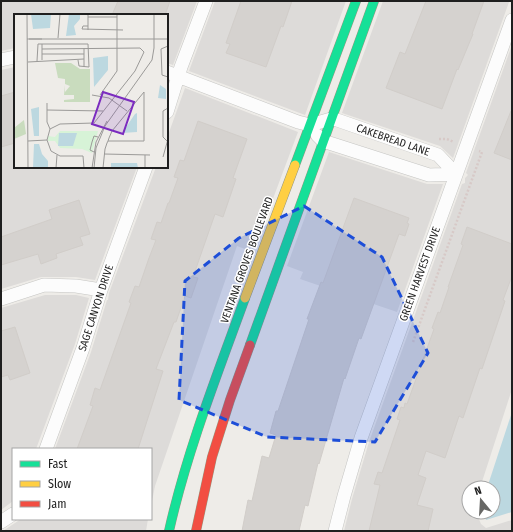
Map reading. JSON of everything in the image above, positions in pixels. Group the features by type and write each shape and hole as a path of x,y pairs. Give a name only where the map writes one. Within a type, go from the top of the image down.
{"street":[{"path":"168,106 173,74 181,67 206,1"},
{"name":"VENTANA GROVES BOULEVARD","path":"169,531 177,496 208,398 356,1"},
{"path":"196,531 212,457 230,400 374,1"},
{"name":"GREEN HARVEST DRIVE","path":"336,531 344,496 361,438 512,20"},
{"path":"1,60 14,57"},
{"path":"173,74 310,126 323,141"},
{"path":"310,126 331,118"},
{"name":"CAKEBREAD LANE","path":"331,118 438,155 456,174"},
{"name":"CAKEBREAD LANE","path":"323,141 429,175 456,174"},
{"name":"SAGE CANYON DRIVE","path":"46,448 83,348 101,290 146,168"},
{"path":"1,299 44,286 76,286 101,290"},
{"path":"1,522 12,515"}],"highlighted area":[{"path":"304,206 382,257 428,353 375,442 267,437 179,400 185,281 239,238"}],"shaded area":[{"path":"1,1 197,1 173,65 168,63 168,14 14,14 14,48 1,51"},
{"path":"215,1 346,1 305,115 189,71"},
{"path":"383,1 509,2 453,158 440,146 342,113"},
{"path":"512,45 512,389 483,480 461,480 461,520 479,520 481,524 486,528 512,520 512,531 344,531 369,442 462,184 465,183 465,178 468,175 466,173"},
{"path":"14,67 14,168 137,168 95,280 76,277 41,277 1,289 1,70"},
{"path":"185,88 298,132 253,252 237,246 155,486 152,501 152,448 55,448 91,352 109,293 156,168 168,168 168,135"},
{"path":"329,152 427,184 443,184 397,312 300,279 303,272 287,266"},
{"path":"45,295 76,295 89,298 75,344 36,448 12,448 12,502 1,510 1,308"},
{"path":"20,520 148,520 146,531 3,531"}],"water":[{"path":"512,412 512,512 501,515 501,480 490,480"}],"building":[{"path":"118,1 170,1 165,14 112,14"},
{"path":"241,1 292,1 266,67 226,53 230,44 226,43"},
{"path":"426,1 484,1 473,34 458,70 457,69 442,109 386,88 400,52 405,54"},
{"path":"14,92 14,143 1,147 1,96"},
{"path":"511,111 512,112 512,160 494,153"},
{"path":"198,121 247,139 233,178 236,179 223,217 215,214 193,277 198,278 191,298 185,296 176,322 174,322 156,369 163,371 138,448 77,448 93,406 90,405 95,388 100,390 131,303 129,302 135,286 139,287 156,240 151,239 157,222 161,223 169,203 178,178 174,177 180,160 184,161"},
{"path":"354,198 409,218 407,223 409,224 405,236 399,234 361,339 359,338 345,379 344,378 319,464 318,463 308,506 305,505 299,531 242,531 248,500 252,501 262,456 269,458 276,435 270,433 276,411 278,411 309,319 307,319 321,282 323,283"},
{"path":"79,200 90,234 80,237 83,245 56,254 57,258 41,264 38,254 1,265 1,237 52,219 49,210"},
{"path":"467,227 512,244 512,276 503,300 505,301 482,369 480,368 463,418 459,416 445,458 426,451 418,475 426,478 417,505 433,509 428,531 369,531 380,485 374,484 378,472 382,473 400,420 397,419 401,407 404,408 405,403 407,404 434,329 432,328 438,312 440,313 463,245 461,244"},
{"path":"15,327 30,373 10,380 8,375 1,377 1,331"}],"traffic: fast":[{"path":"295,165 356,1"},
{"path":"250,345 374,1"},
{"path":"169,531 176,501 194,442 213,384 245,298"}],"traffic: slow":[{"path":"245,298 295,165"}],"traffic: jam":[{"path":"196,531 212,457 230,400 250,345"}]}
